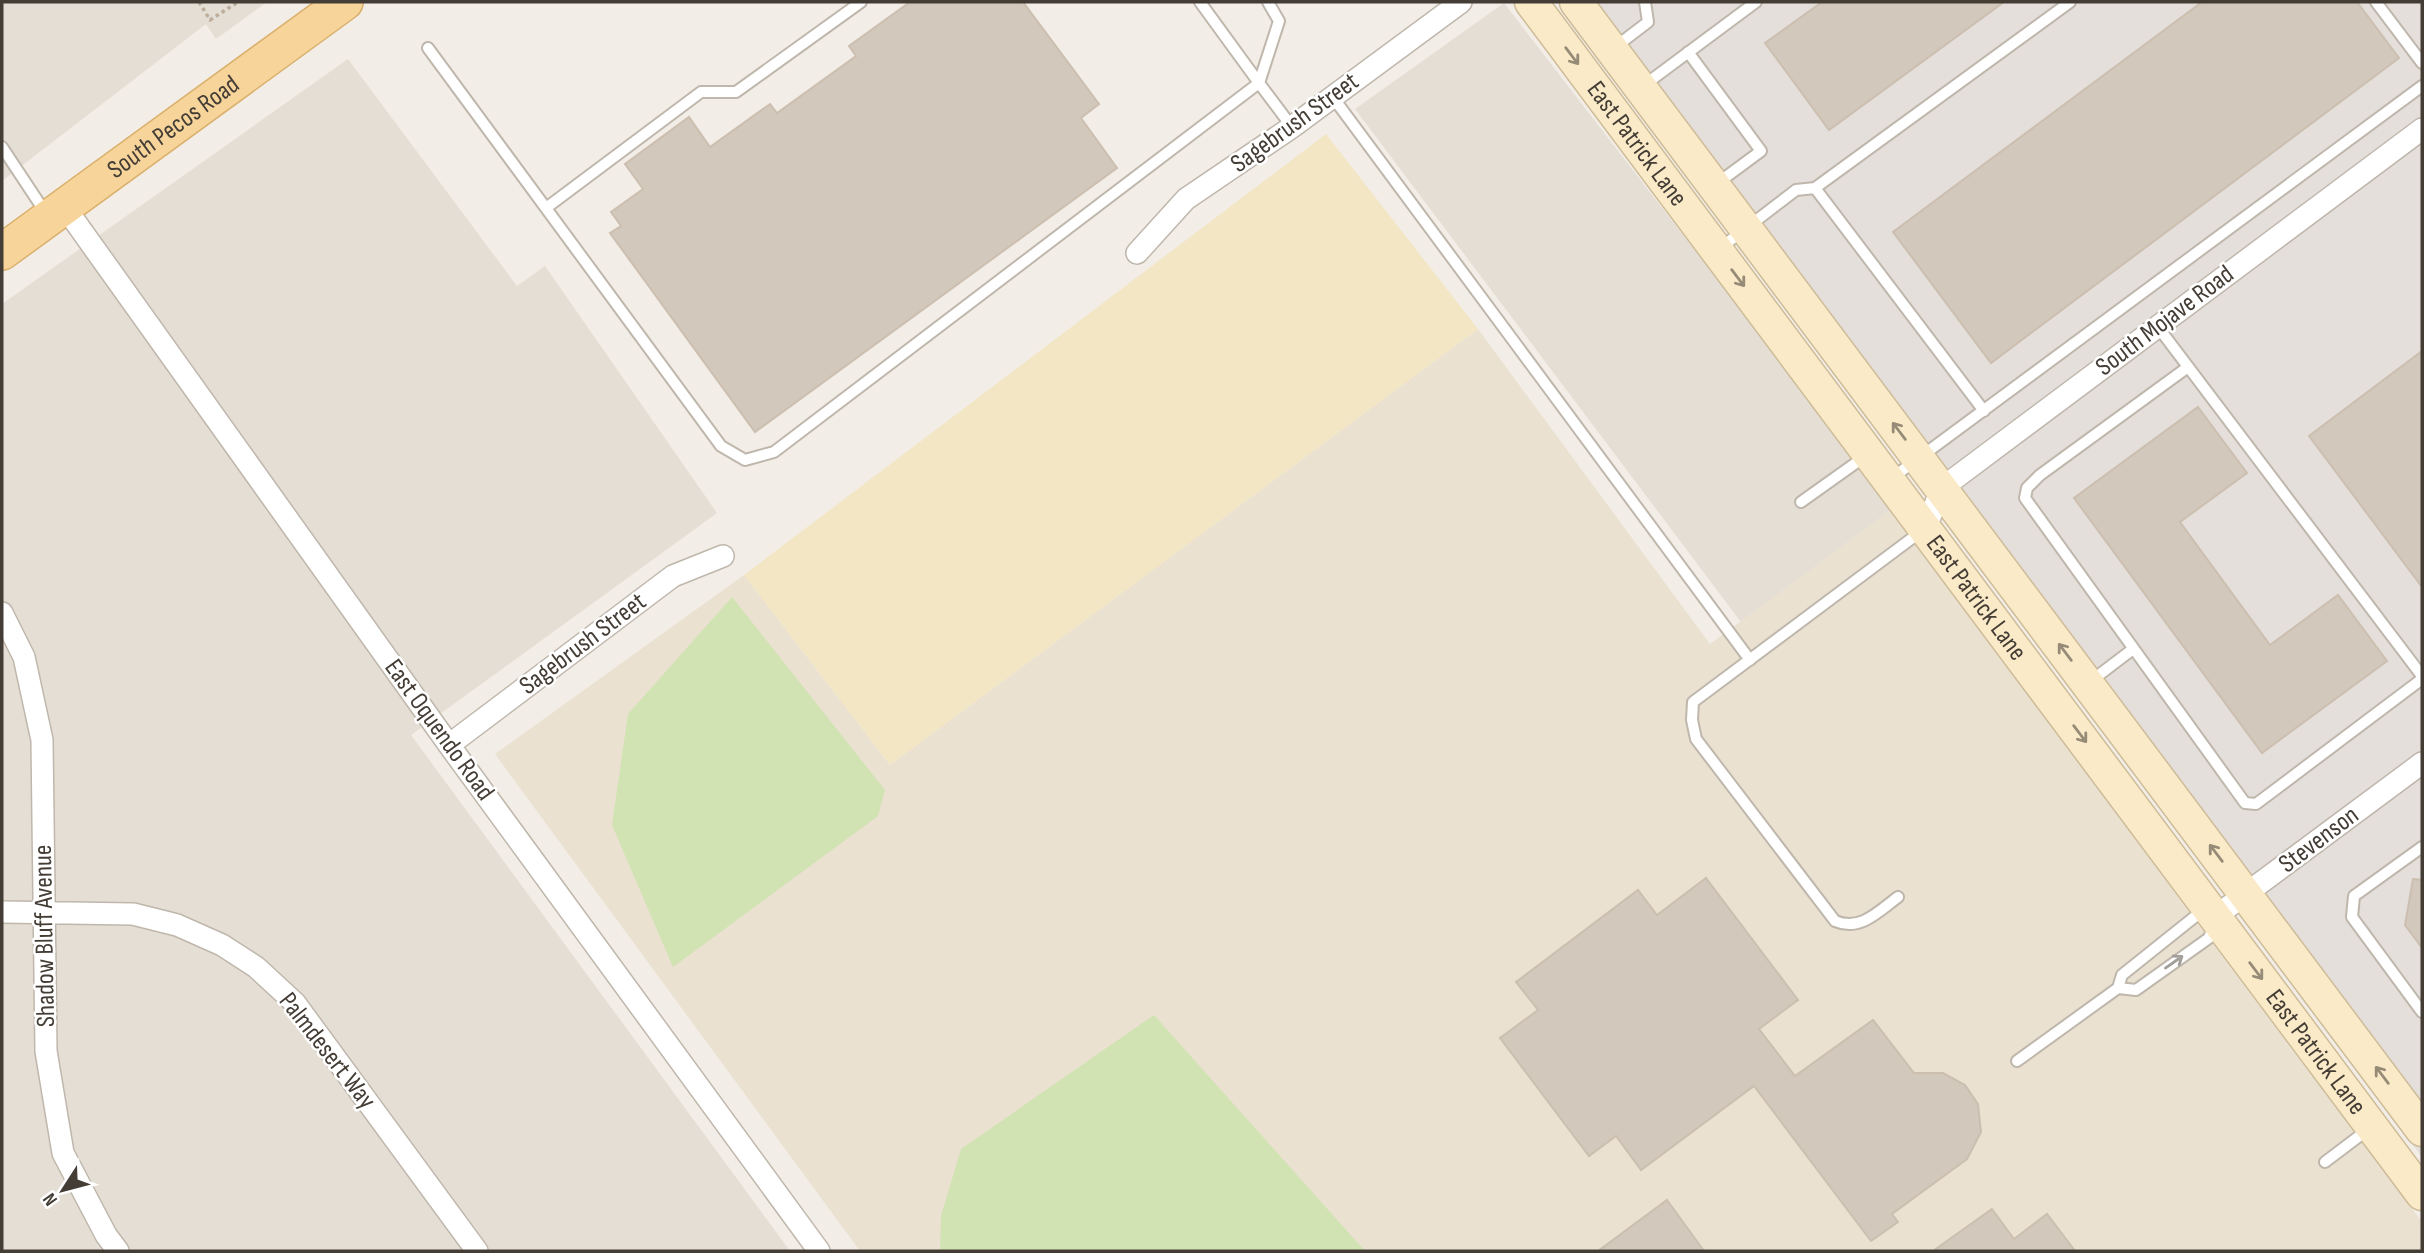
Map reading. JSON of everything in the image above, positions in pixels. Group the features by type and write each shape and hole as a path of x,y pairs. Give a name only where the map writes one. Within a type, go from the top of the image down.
{"main road":[{"name":"South Pecos Road","path":"2,251 345,2"},
{"name":"East Patrick Lane","path":"1531,2 2422,1194"},
{"name":"East Patrick Lane","path":"1576,2 2422,1130"}],"street":[{"name":"Sagebrush Street","path":"1138,253 1186,199 1292,127 1461,2"},
{"name":"South Mojave Road","path":"1942,488 2422,129"},
{"name":"East Oquendo Road","path":"56,212 819,1251"},
{"path":"1925,529 1942,488"},
{"name":"Sagebrush Street","path":"449,745 673,576 723,556"},
{"name":"Shadow Bluff Avenue","path":"2,613 24,657 42,740 46,1051 63,1153 106,1235 118,1251"},
{"name":"Stevenson","path":"2216,916 2422,763"},
{"name":"Palmdesert Way","path":"2,912 133,914 177,925 222,945 256,967 295,1003 477,1251"}],"lane":[{"path":"546,208 701,92 736,92 861,2"},
{"path":"1200,2 1292,127"},
{"path":"428,48 721,446 745,460 774,452 1259,83 1279,21 1268,2"},
{"path":"1612,50 1648,22 1645,2"},
{"path":"1641,87 1756,2"},
{"path":"1718,250 1796,190 1815,188 2070,2"},
{"path":"2376,2 2422,63"},
{"path":"1688,52 1761,150 1715,186"},
{"path":"1889,480 2422,86"},
{"path":"1332,96 1750,660"},
{"path":"2,147 56,212"},
{"path":"1815,188 1984,411"},
{"path":"2158,327 2422,677 2256,804 2245,803 2025,498 2027,488 2040,475 2188,367"},
{"path":"1801,502 1869,453"},
{"path":"1898,897 1864,922 1845,925 1835,920 1696,739 1692,720 1693,702 1925,529"},
{"path":"2089,683 2133,649"},
{"path":"2422,847 2354,896 2352,917 2422,1012"},
{"path":"2017,1062 2118,988 2122,975 2197,915 2216,916 2209,938 2136,990 2118,988"},
{"path":"2325,1162 2373,1126"}],"path":[{"path":"199,2 210,20 238,2"}],"shaded area":[{"path":"2,2 267,2 216,39 206,24 2,181"},
{"path":"1559,2 2422,2 2422,1157 2234,904"},
{"path":"1504,3 1891,510 1741,622 1355,109"},
{"path":"348,59 517,286 545,266 717,513 411,735 790,1251 2,1251 2,304"},
{"path":"1478,329 1710,644 1891,510 2422,1222 2422,1251 860,1251 495,754 744,575 890,765"}],"green space":[{"path":"732,597 885,790 878,816 673,967 612,825 628,714"},
{"path":"1154,1015 1365,1251 940,1251 941,1216 961,1149"}],"sand":[{"path":"1326,134 1478,329 890,765 744,575"}],"building":[{"path":"910,2 1023,2 1099,104 1081,118 1117,168 755,432 610,233 621,226 611,212 643,189 625,164 689,117 710,147 770,104 777,113 856,56 849,46"},
{"path":"1822,2 2004,2 1829,130 1765,43"},
{"path":"2202,2 2357,2 2399,58 1991,363 1893,232"},
{"path":"2422,351 2422,587 2309,436"},
{"path":"2198,407 2247,473 2180,522 2270,645 2338,595 2387,661 2262,753 2074,498"},
{"path":"1706,878 1798,1000 1759,1029 1795,1076 1873,1020 1914,1073 1943,1073 1965,1085 1978,1104 1981,1132 1967,1159 1892,1214 1898,1222 1871,1241 1754,1086 1641,1170 1616,1136 1589,1156 1500,1038 1538,1010 1516,982 1638,890 1657,915"},
{"path":"2413,879 2422,880 2422,948 2405,925"},
{"path":"1667,1200 1704,1251 1598,1251"},
{"path":"1992,1209 2014,1239 2047,1214 2075,1251 1933,1251"}]}
